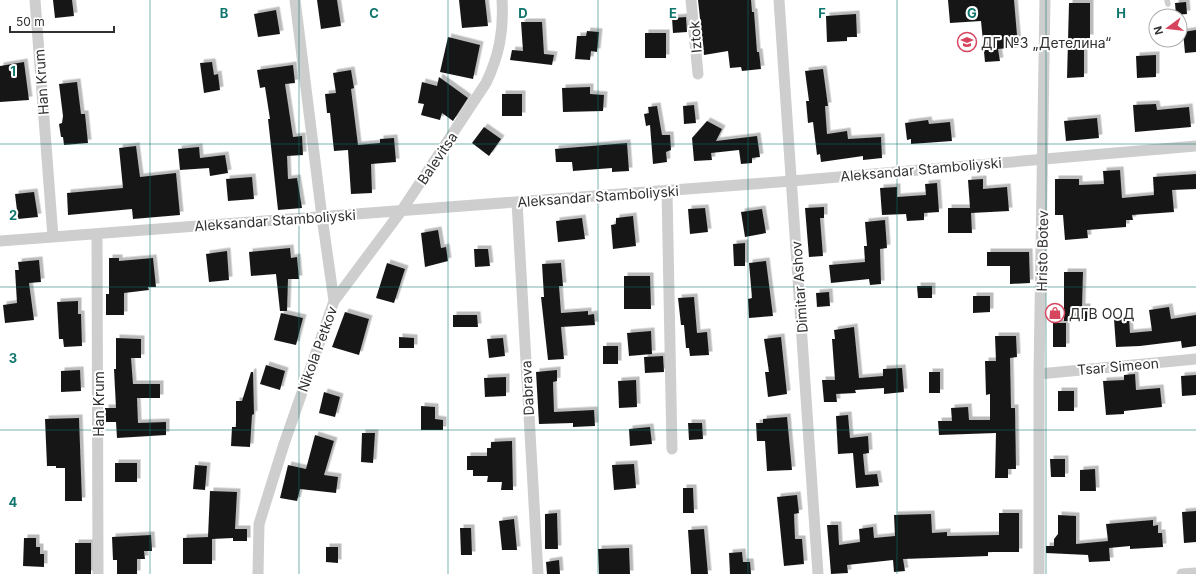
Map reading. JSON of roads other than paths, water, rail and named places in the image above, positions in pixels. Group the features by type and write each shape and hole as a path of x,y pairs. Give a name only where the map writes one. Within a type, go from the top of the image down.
{"street":[{"name":"Han Krum","path":"35,0 53,236"},
{"name":"Nikola Petkov","path":"258,574 259,524 286,437 334,301 295,0"},
{"name":"Balevitsa","path":"334,301 402,210 486,83 495,64 500,45 503,23 502,0"},
{"name":"Iztok","path":"691,0 698,74"},
{"name":"Dimitar Ashov","path":"779,0 818,574"},
{"name":"Hristo Botev","path":"1039,574 1045,0"},
{"name":"Aleksandar Stamboliyski","path":"0,241 792,181 1043,158 1196,146"},
{"path":"667,190 672,449"},
{"name":"Dabrava","path":"517,202 538,574"},
{"name":"Han Krum","path":"97,234 98,574"},
{"name":"Tsar Simeon","path":"1040,374 1196,359"},
{"path":"1182,574 1196,573"}],"place":[{"name":"ДГ №3 „Детелина“","path":"967,42"},
{"name":"ДГВ ООД","path":"1055,313"}]}
